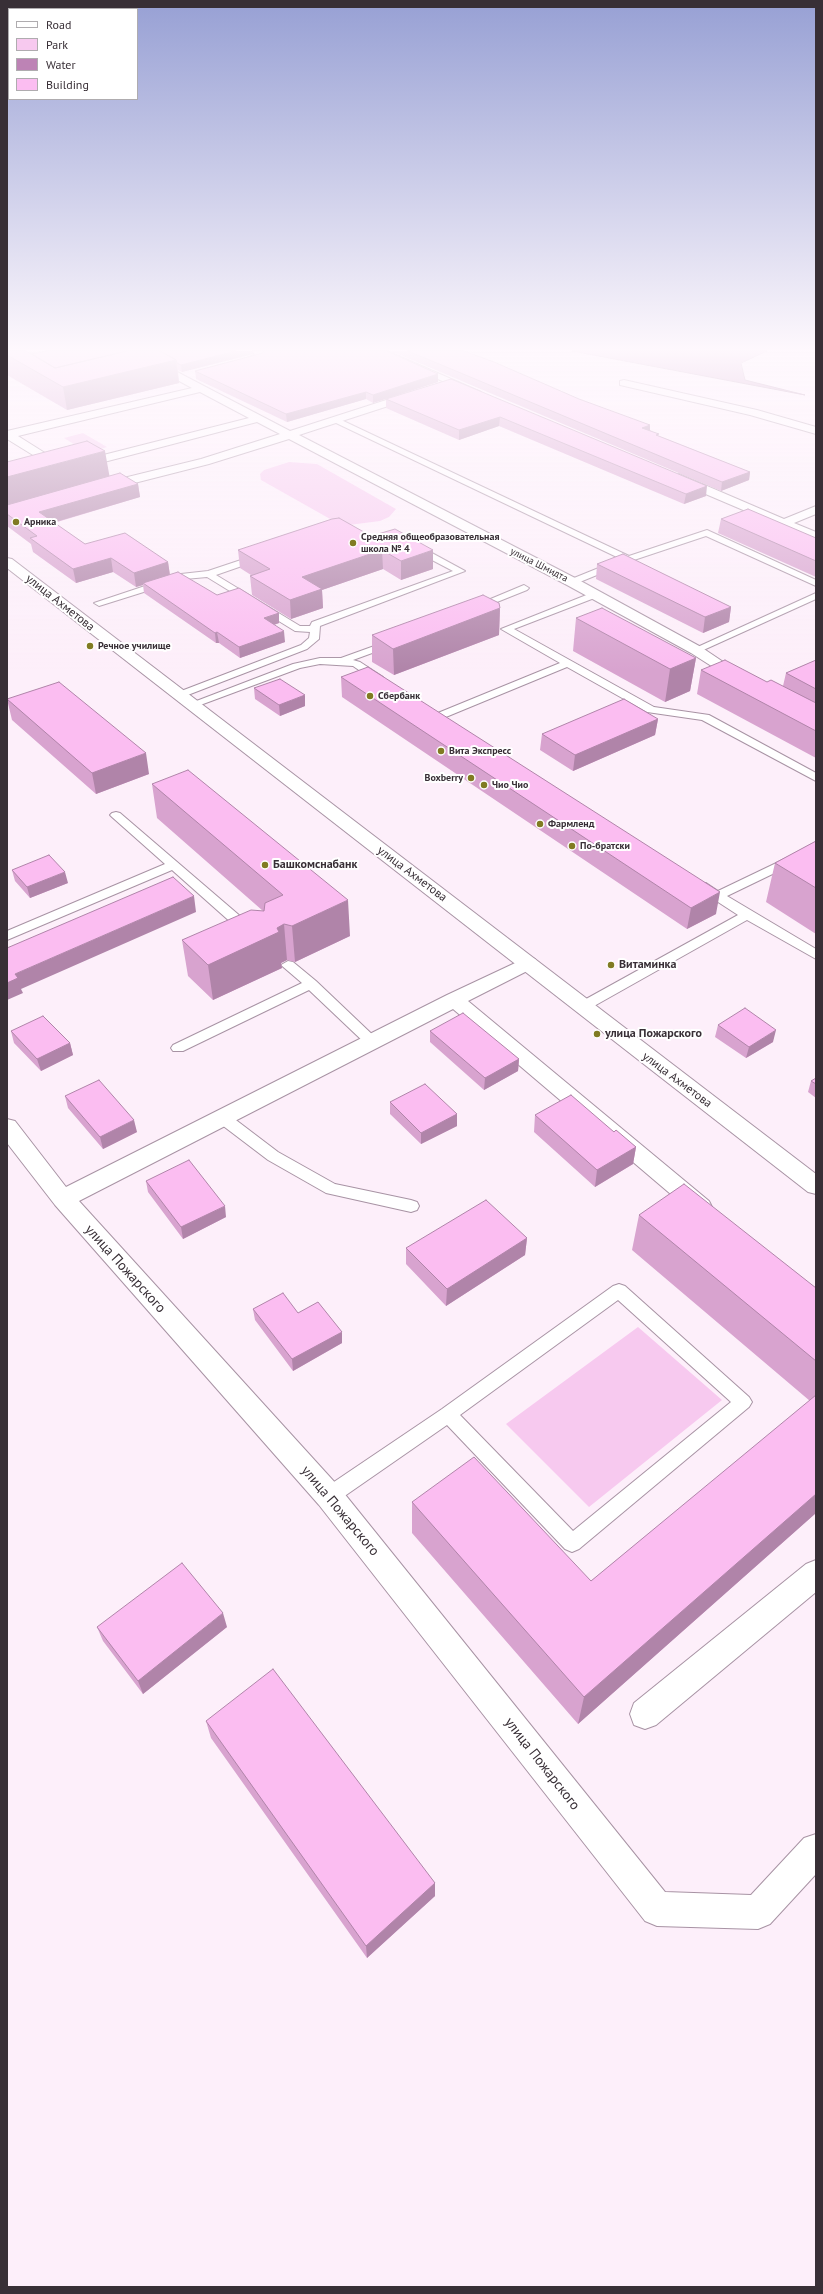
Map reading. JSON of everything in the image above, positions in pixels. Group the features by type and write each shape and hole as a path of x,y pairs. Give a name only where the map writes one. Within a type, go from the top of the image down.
{"street":[{"path":"45,458 62,469 73,480"},
{"path":"62,469 105,458"},
{"path":"92,489 217,458"},
{"name":"улица Шмидта","path":"333,458 572,582 696,650 753,686"},
{"path":"668,474 816,537"},
{"path":"784,523 816,510"},
{"name":"улица Ахметова","path":"7,562 816,1186"},
{"path":"63,1199 528,963"},
{"path":"454,1000 718,1220"},
{"name":"улица Пожарского","path":"7,1126 63,1199 329,1496 657,1910 758,1912 816,1850"},
{"path":"645,1714 816,1574"}],"lane":[{"path":"417,458 628,559"},
{"path":"572,582 628,559 707,533 816,583"},
{"path":"185,700 304,647 314,639 315,624 460,571 409,544"},
{"path":"98,603 184,576 209,574 269,554"},
{"path":"209,574 298,629 315,629"},
{"path":"485,617 468,611 524,588"},
{"path":"594,595 502,627 651,710 705,717 816,778"},
{"path":"696,650 816,596"},
{"path":"342,661 399,640"},
{"path":"185,700 310,662 342,661 356,664 387,684"},
{"path":"437,717 568,663"},
{"path":"425,709 450,725"},
{"path":"116,815 256,937"},
{"path":"718,896 816,848"},
{"path":"7,936 174,865"},
{"path":"691,879 746,914 816,955"},
{"path":"582,1006 746,914"},
{"path":"288,965 372,1042"},
{"path":"178,1048 310,984"},
{"path":"223,1118 273,1156 331,1189 411,1206"},
{"path":"329,1496 448,1414 619,1291 743,1402 572,1543 448,1414"}],"green space":[{"path":"289,462 317,464 396,509 389,517 380,521 349,525 339,524 261,480 260,474 264,470"},
{"path":"638,1327 722,1400 589,1507 506,1424"}],"building":[{"path":"22,458 78,458 7,477 7,462"},
{"path":"599,458 640,458 707,486 686,494"},
{"path":"665,458 715,458 750,472 722,482"},
{"path":"120,473 138,484 39,512 85,544 125,533 168,562 134,573 111,558 73,569 30,538 37,536 7,514 7,505"},
{"path":"748,509 816,538 816,561 721,519"},
{"path":"339,518 371,536 395,529 433,550 401,561 382,550 302,577 322,589 290,600 250,576 270,569 238,550"},
{"path":"623,554 731,607 705,617 597,564"},
{"path":"178,572 217,595 239,588 279,613 264,618 284,631 239,647 217,632 215,633 143,583"},
{"path":"483,595 499,603 500,608 393,649 372,635"},
{"path":"602,608 696,658 670,669 576,618"},
{"path":"725,660 767,682 771,680 816,703 816,731 701,670"},
{"path":"816,660 816,689 786,673"},
{"path":"368,667 720,892 691,908 341,677"},
{"path":"280,679 305,695 279,705 254,688"},
{"path":"59,682 146,753 92,773 7,699"},
{"path":"624,699 658,719 575,755 542,734"},
{"path":"188,770 348,900 292,926 284,924 277,928 279,932 208,965 182,940 251,910 264,911 265,903 283,895 152,784"},
{"path":"816,841 816,888 775,863"},
{"path":"49,855 65,872 27,887 12,870"},
{"path":"173,877 194,896 15,974 18,978 7,983 7,948"},
{"path":"745,1008 776,1030 749,1047 718,1025"},
{"path":"463,1013 519,1059 485,1078 430,1031"},
{"path":"43,1016 70,1043 37,1059 11,1031"},
{"path":"816,1078 816,1084 811,1081"},
{"path":"99,1080 134,1120 100,1137 65,1096"},
{"path":"425,1084 457,1114 421,1133 390,1102"},
{"path":"571,1095 614,1132 616,1130 636,1147 597,1170 535,1115"},
{"path":"189,1160 225,1206 181,1227 146,1181"},
{"path":"684,1184 816,1288 816,1361 639,1215"},
{"path":"486,1200 527,1238 447,1289 406,1248"},
{"path":"283,1293 298,1313 318,1302 342,1332 292,1359 253,1309"},
{"path":"816,1395 816,1494 584,1697 412,1502 474,1457 591,1581"},
{"path":"182,1563 223,1613 138,1681 97,1627"},
{"path":"273,1669 435,1883 366,1946 206,1721"}],"place":[{"name":"Арника","path":"16,522"},
{"name":"Средняя общеобразовательная школа № 4","path":"353,543"},
{"name":"Речное училище","path":"90,646"},
{"name":"Сбербанк","path":"370,696"},
{"name":"Вита Экспресс","path":"441,751"},
{"name":"Boxberry","path":"471,778"},
{"name":"Чио Чио","path":"484,785"},
{"name":"Фармленд","path":"540,824"},
{"name":"По-братски","path":"572,846"},
{"name":"Башкомснабанк","path":"265,865"},
{"name":"Витаминка","path":"611,965"},
{"name":"улица Пожарского","path":"597,1034"}]}
